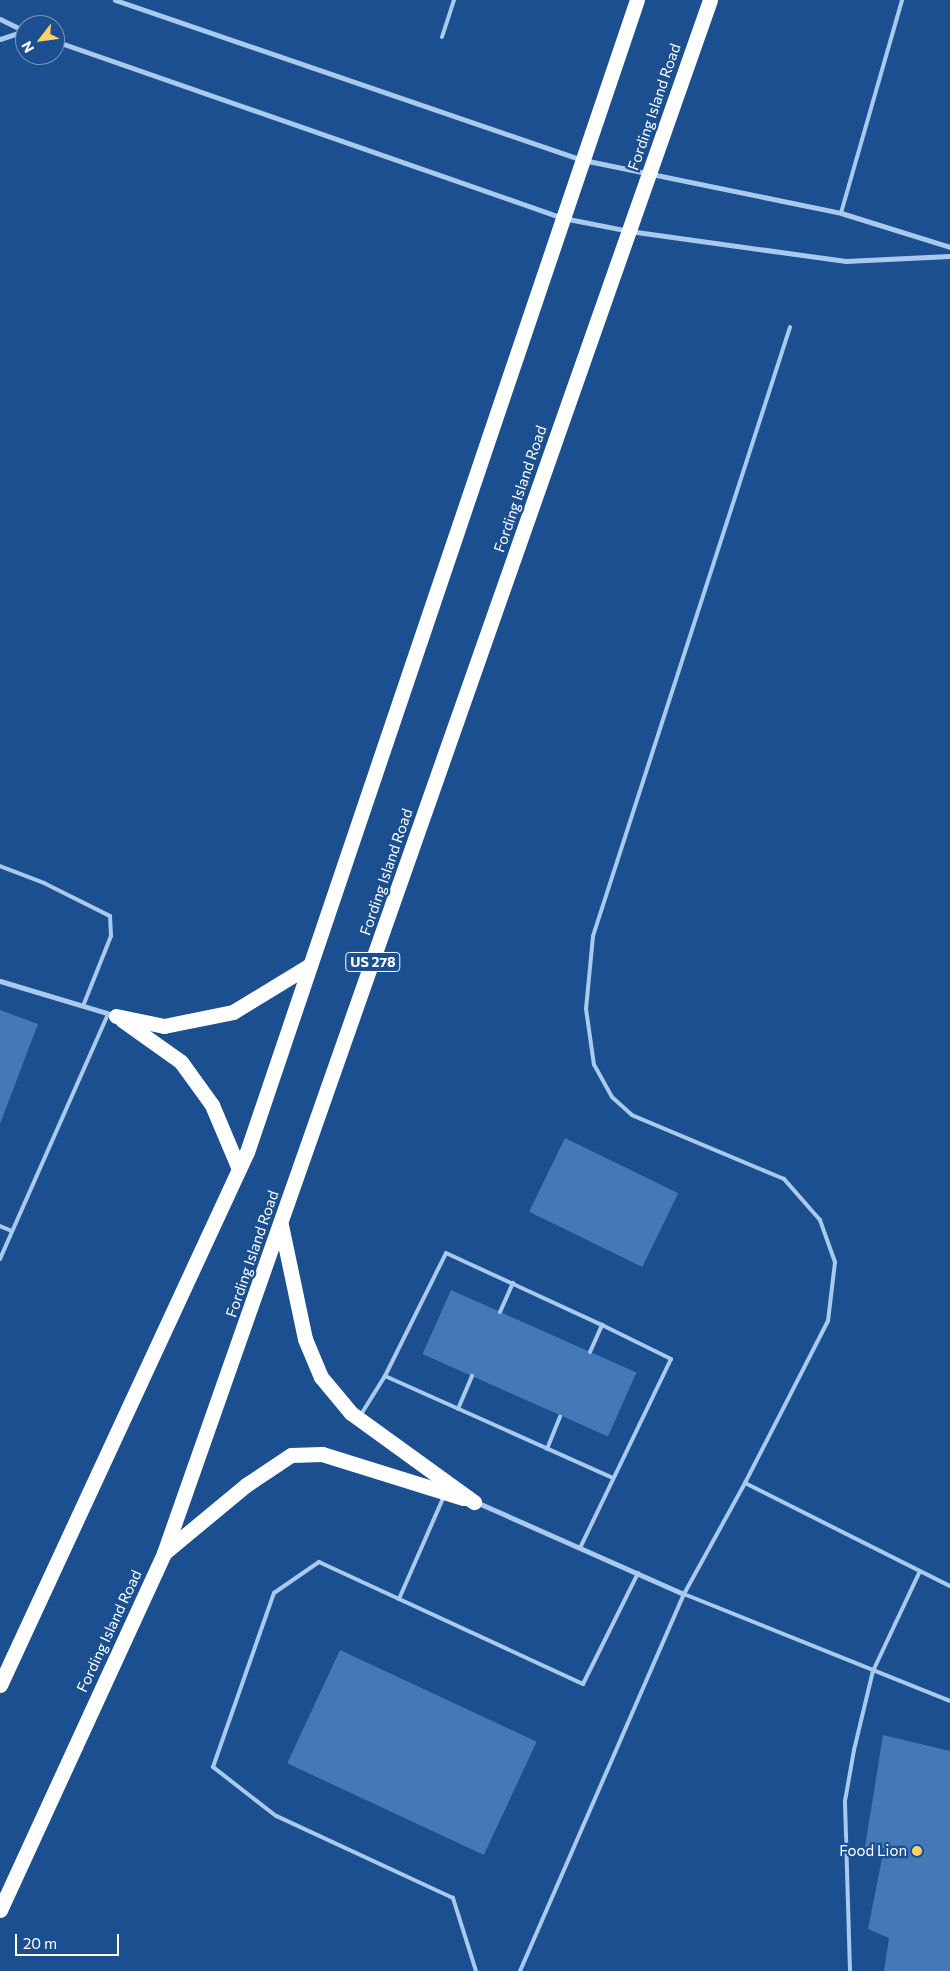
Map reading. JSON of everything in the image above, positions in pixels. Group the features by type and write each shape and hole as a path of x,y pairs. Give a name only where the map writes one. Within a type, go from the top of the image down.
{"highway":[{"path":"0,1685 247,1152 637,0"},
{"name":"Fording Island Road","path":"0,1910 164,1553 710,0"},
{"path":"112,1015 164,1026 233,1012 310,965"},
{"path":"112,1015 181,1062 212,1105 239,1169"},
{"path":"281,1224 305,1339 321,1377 351,1413 447,1488 474,1502"},
{"path":"164,1553 246,1485 291,1455 322,1454 447,1488"}],"street":[{"path":"115,0 583,160 841,213 950,247"},
{"path":"0,18 15,26"},
{"path":"0,39 15,34"},
{"path":"65,44 564,218 629,232 846,261 950,256"},
{"path":"0,981 112,1015"},
{"path":"474,1502 684,1594"}],"lane":[{"path":"442,37 454,0"},
{"path":"841,213 902,0"},
{"path":"520,1971 684,1594 828,1321 835,1262 820,1220 784,1179 632,1115 612,1097 594,1065 586,1009 593,936 790,327"},
{"path":"0,866 44,883 110,916 111,936 84,1006"},
{"path":"0,1258 112,1015"},
{"path":"0,1226 12,1231"},
{"path":"358,1418 385,1376 446,1253 671,1359 580,1548"},
{"path":"500,1312 513,1283"},
{"path":"590,1352 602,1325"},
{"path":"385,1376 613,1478"},
{"path":"458,1409 472,1376"},
{"path":"547,1449 560,1416"},
{"path":"744,1483 950,1586"},
{"path":"400,1599 447,1488"},
{"path":"476,1971 453,1898 276,1816 212,1767 274,1593 319,1562 583,1684 638,1573"},
{"path":"850,1971 845,1801 854,1750 873,1671 920,1571"},
{"path":"684,1594 950,1701"}],"building":[{"path":"0,1010 38,1024 0,1124"},
{"path":"565,1138 678,1193 642,1267 529,1212"},
{"path":"451,1290 636,1373 608,1437 423,1354"},
{"path":"340,1650 537,1742 484,1855 287,1763"},
{"name":"Food Lion","path":"883,1735 950,1751 950,1971 884,1971 889,1938 868,1929 884,1848 864,1853"}],"place":[{"name":"Food Lion","path":"917,1851"}]}
